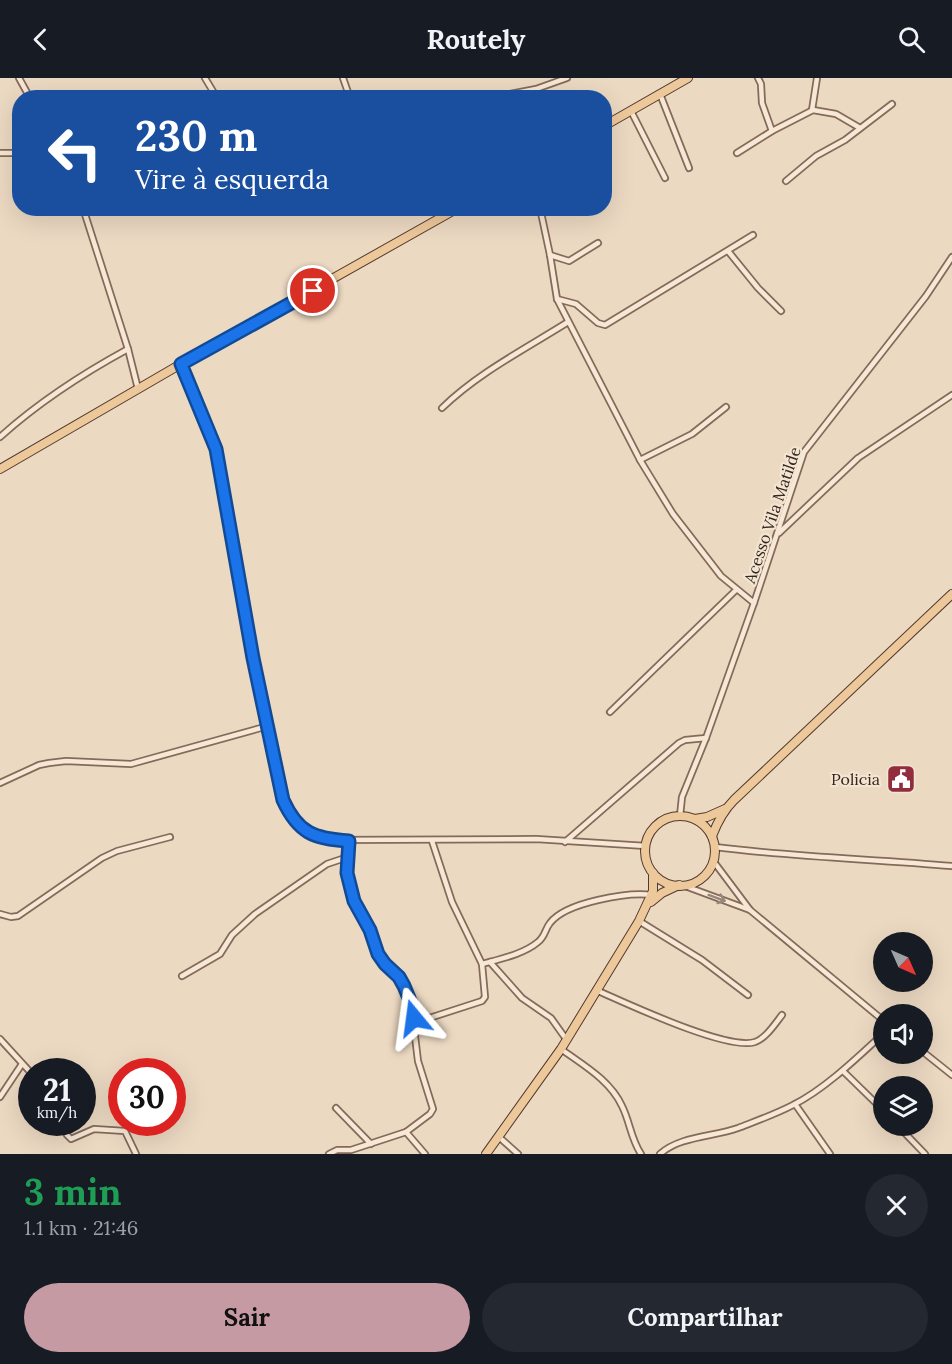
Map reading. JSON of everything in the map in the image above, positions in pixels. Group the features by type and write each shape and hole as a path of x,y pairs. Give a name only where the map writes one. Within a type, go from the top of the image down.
{"main road":[{"path":"612,122 688,78"},
{"path":"0,469 444,216"},
{"path":"712,836 726,808 952,594"},
{"path":"682,885 672,885 660,880 653,873 648,865 646,846 650,834 658,824 669,818 707,817 726,808"},
{"path":"648,905 662,893 697,882 714,862 715,847 712,836 706,827 695,819"},
{"path":"486,1154 561,1049 639,921 652,895 653,873"}],"street":[{"path":"531,90 567,78"},
{"path":"758,78 761,84 762,103 772,131"},
{"path":"812,110 817,78"},
{"path":"660,94 689,168"},
{"path":"786,181 824,150 845,140 892,104"},
{"path":"737,153 812,110 836,114 861,128"},
{"path":"631,111 665,178"},
{"path":"86,216 128,350 138,390"},
{"path":"542,216 557,299 640,460 673,514 721,576 754,603"},
{"path":"557,299 576,304 598,323 605,325 753,235"},
{"path":"550,255 569,261 598,243"},
{"path":"728,251 758,288 781,311"},
{"name":"Acesso Vila Matilde","path":"681,816 682,797 706,738 808,446 926,296 952,257"},
{"path":"442,408 460,391 490,370 568,322"},
{"path":"0,437 49,397 89,370 128,350"},
{"path":"181,364 216,449 277,779 290,815 297,825 318,838 349,841 536,839 646,846"},
{"path":"778,533 858,458 952,395"},
{"path":"640,460 699,429 726,407"},
{"path":"610,712 736,590"},
{"path":"0,783 39,765 66,761 131,764 268,726"},
{"path":"566,842 679,743 685,740 706,738"},
{"path":"0,914 18,916 102,858 117,851 170,837"},
{"path":"414,1023 482,1001 485,997 482,964 452,902 432,840"},
{"path":"329,1154 338,1150 351,1150 406,1132 430,1114 433,1109 422,1079 411,1003 399,977 378,954 370,930 354,901 348,882 349,841"},
{"path":"715,847 759,853 952,866"},
{"path":"182,976 220,954 232,935 255,914 327,864 348,857"},
{"path":"714,862 750,910 873,1012"},
{"path":"682,885 750,910"},
{"path":"482,964 528,949 546,933 550,923 570,909 619,897 652,895"},
{"path":"639,921 702,960 748,995"},
{"path":"490,962 522,998 551,1018 567,1039"},
{"path":"596,990 657,1018 718,1038 740,1042 755,1042 760,1039 782,1015"},
{"path":"0,1039 18,1059"},
{"path":"660,1154 666,1148 678,1143 736,1128 795,1104 843,1071 873,1043"},
{"path":"561,1049 603,1080 614,1093 622,1106 641,1154"},
{"path":"933,1059 951,1072"},
{"path":"0,1097 18,1070"},
{"path":"843,1071 873,1101"},
{"path":"795,1104 830,1154"},
{"path":"336,1108 370,1144"},
{"path":"96,1129 125,1131 136,1154"},
{"path":"406,1132 425,1154"},
{"path":"908,1136 925,1154"},
{"path":"499,1137 518,1154"}],"place":[{"name":"Policia","path":"901,779"}],"route":[{"path":"313,291 181,364 216,449 253,658 283,800 297,825 306,832 318,838 349,841 347,873 354,901 370,930 378,954 395,972 404,986 414,1018"}]}
